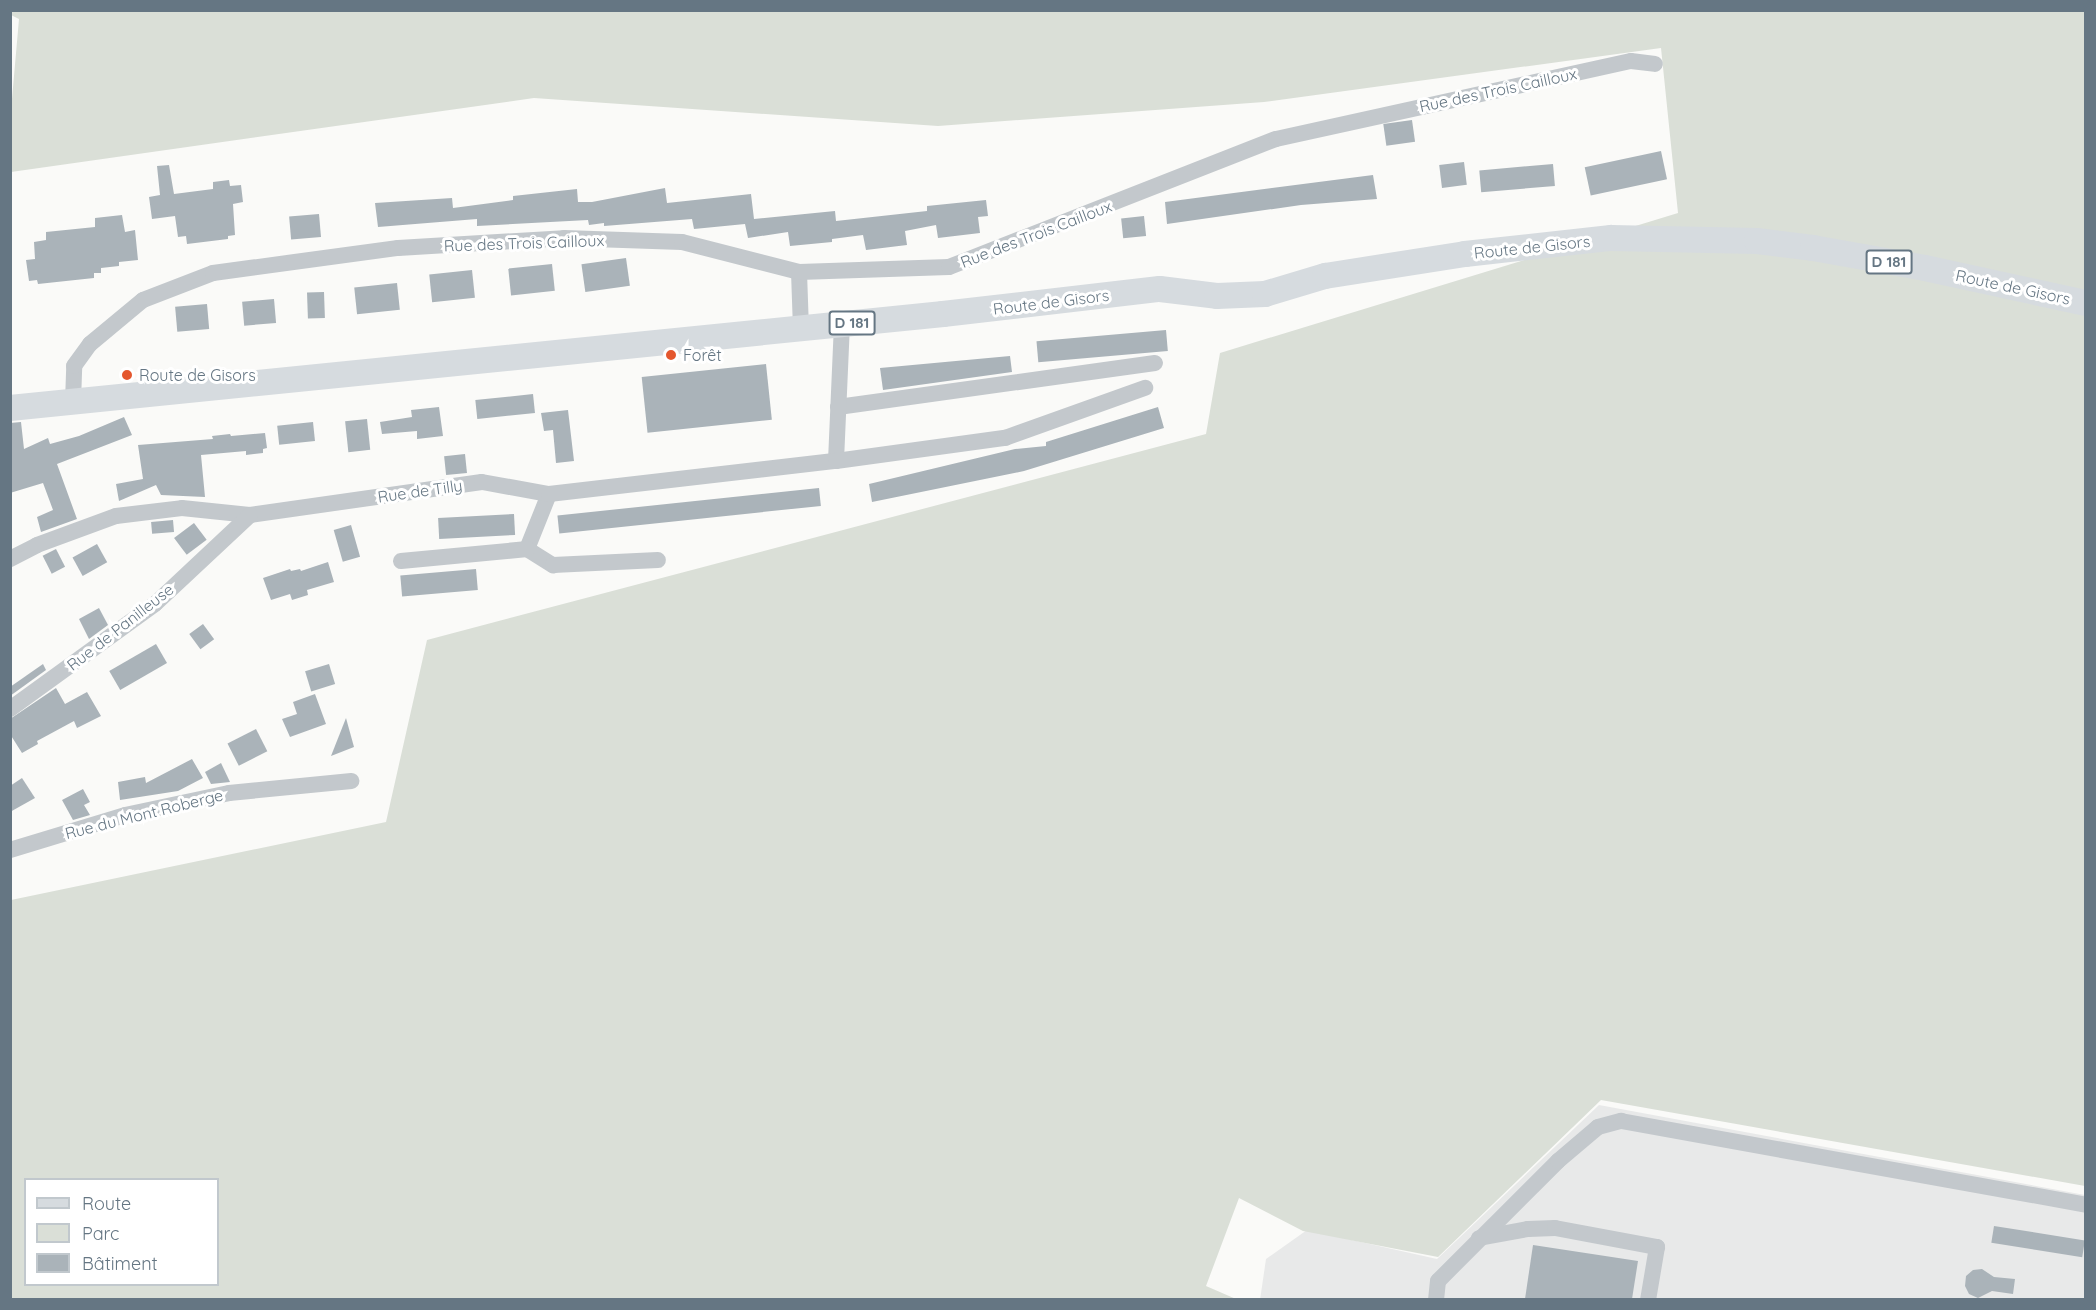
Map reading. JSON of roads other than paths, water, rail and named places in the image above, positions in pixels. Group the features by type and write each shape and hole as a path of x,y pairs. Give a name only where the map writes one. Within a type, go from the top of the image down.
{"main road":[{"name":"Route de Gisors","path":"10,408 842,324 1160,289 1217,296 1264,294 1324,276 1442,257 1611,238 1756,241 1813,248 1925,268 2085,303"}],"street":[{"name":"Rue des Trois Cailloux","path":"73,402 74,366 90,344 143,300 213,273 398,248 564,238 682,242 799,272 949,267 1276,139 1631,61 1655,64"},
{"path":"799,272 801,328"},
{"path":"836,461 842,324"},
{"path":"838,407 1155,363"},
{"name":"Rue de Tilly","path":"10,558 37,545 116,516 182,508 250,514 482,482 549,494 836,461 1005,438 1145,388"},
{"path":"527,549 549,494"},
{"name":"Rue de Panilleuse","path":"10,709 154,604 250,514"},
{"path":"401,561 527,549 553,565 658,560"},
{"name":"Rue du Mont Roberge","path":"10,850 125,815 229,792 351,781"},
{"path":"1436,1299 1438,1281 1558,1161 1598,1127 1622,1122 2085,1205"},
{"path":"1479,1238 1528,1229 1555,1228 1657,1246 1648,1299"}],"place":[{"name":"Forêt","path":"671,355"},
{"name":"Route de Gisors","path":"127,375"}]}
